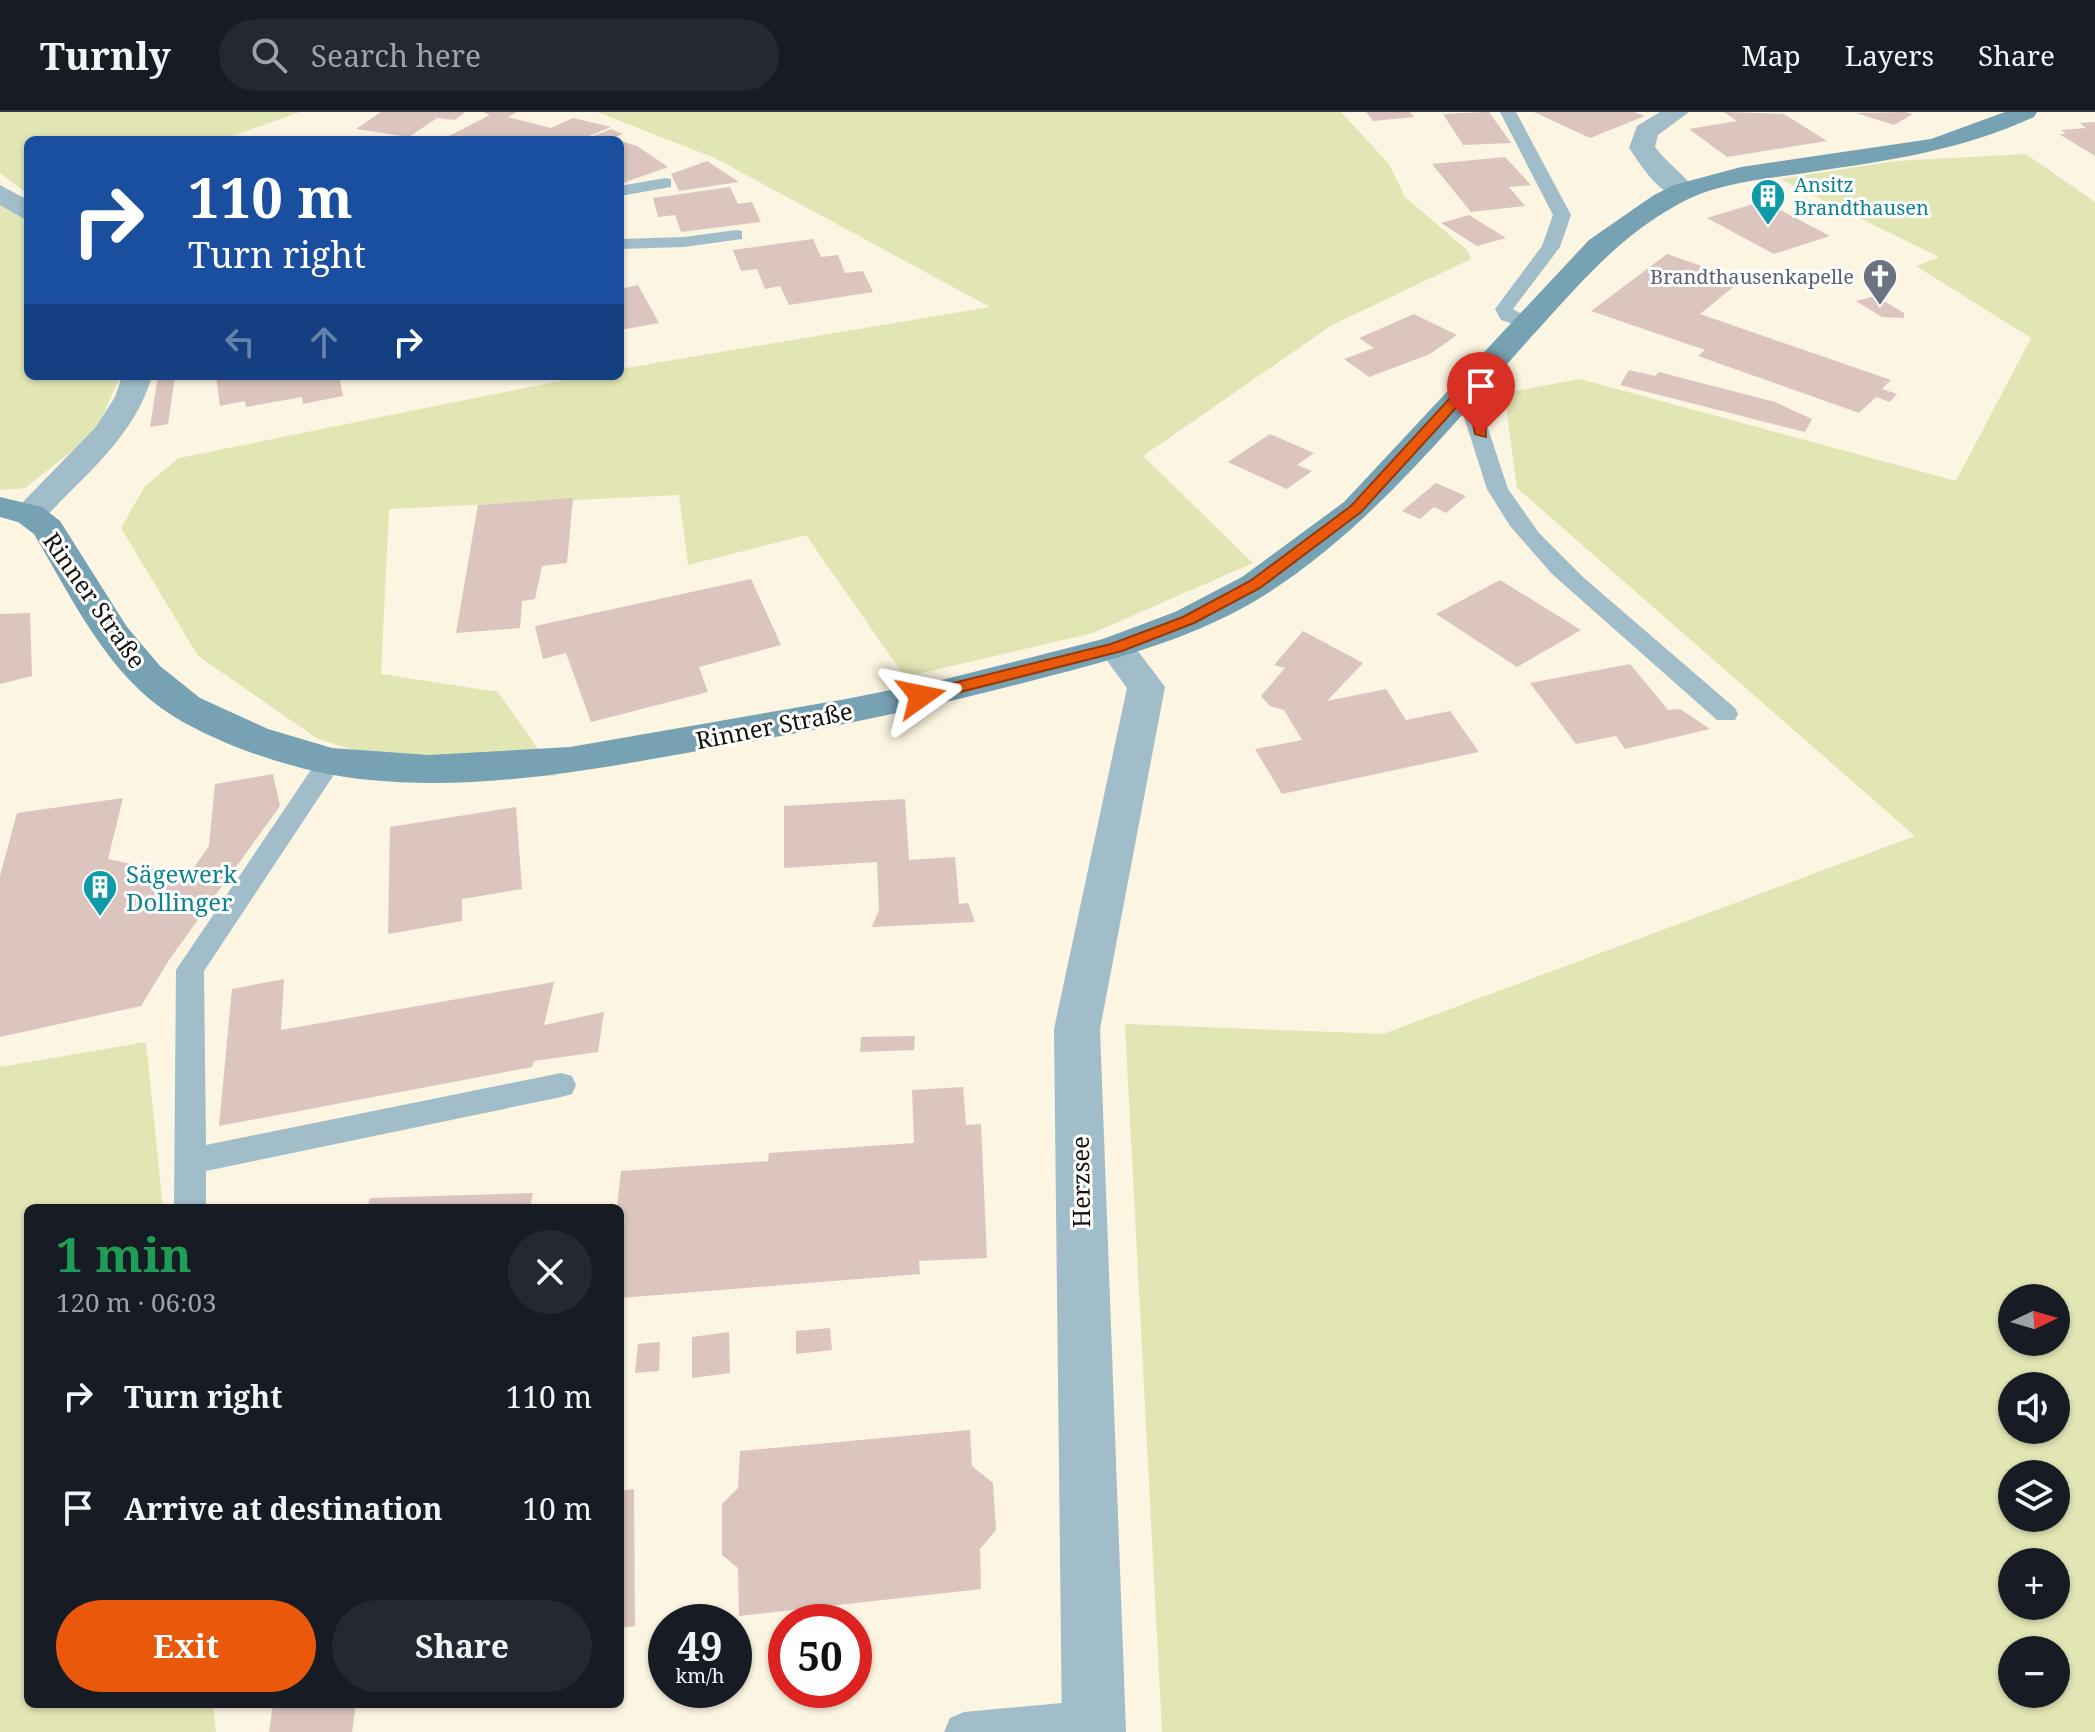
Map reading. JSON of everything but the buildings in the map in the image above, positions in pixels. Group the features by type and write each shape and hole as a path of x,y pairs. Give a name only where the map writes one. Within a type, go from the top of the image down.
{"main road":[{"name":"Rinner Straße","path":"15,511 48,528 112,633 147,675 186,707 254,738 330,761 371,767 429,769 570,760 946,691 1116,647 1217,606 1290,561 1356,509 1599,246 1632,220 1683,191 1741,175 1934,146 1981,132 2025,112"}],"street":[{"path":"1677,112 1646,131 1642,148 1663,175 1683,191"},
{"path":"0,193 24,210"},
{"path":"15,511 114,427 136,380"},
{"name":"Herzsee","path":"1094,1726 1077,1029 1146,687 1116,647"}],"lane":[{"path":"1508,112 1562,215 1551,247 1504,309 1508,316 1528,323"},
{"path":"624,190 665,183"},
{"path":"624,244 684,242 736,235"},
{"path":"1465,389 1478,414 1483,455 1492,478 1527,533 1588,597 1726,714"},
{"path":"190,1204 190,970 330,761"},
{"path":"190,1161 561,1085"},
{"path":"964,1732 1094,1726"}],"green space":[{"path":"0,112 300,112 232,136 24,136 24,191 0,173"},
{"path":"597,112 1341,112 1389,164 1405,197 1467,250 1471,259 1332,325 1143,456 1253,563 1093,633 905,677 806,535 688,565 679,495 389,509 381,674 498,692 557,776 439,776 318,739 198,656 121,528 145,486 179,458 564,380 624,380 624,368 990,307 715,158"},
{"path":"2026,154 2095,202 2095,1732 1162,1732 1125,1024 1383,1034 1915,836 1517,488 1504,393 1580,379 1956,481 2031,338 1916,266 1939,257 1780,179 1895,161"},
{"path":"0,193 24,210 24,380 118,380 96,432 25,488 0,490"},
{"path":"146,1042 163,1204 24,1204 24,1708 213,1708 216,1732 0,1732 0,1067"}],"place":[{"name":"Ansitz Brandthausen","path":"1768,227"},
{"name":"Brandthausenkapelle","path":"1880,307"},
{"name":"Sägewerk Dollinger","path":"100,918"}],"route":[{"path":"921,696 1116,647 1188,620 1255,585 1356,509 1465,389 1478,414 1481,434"}]}
